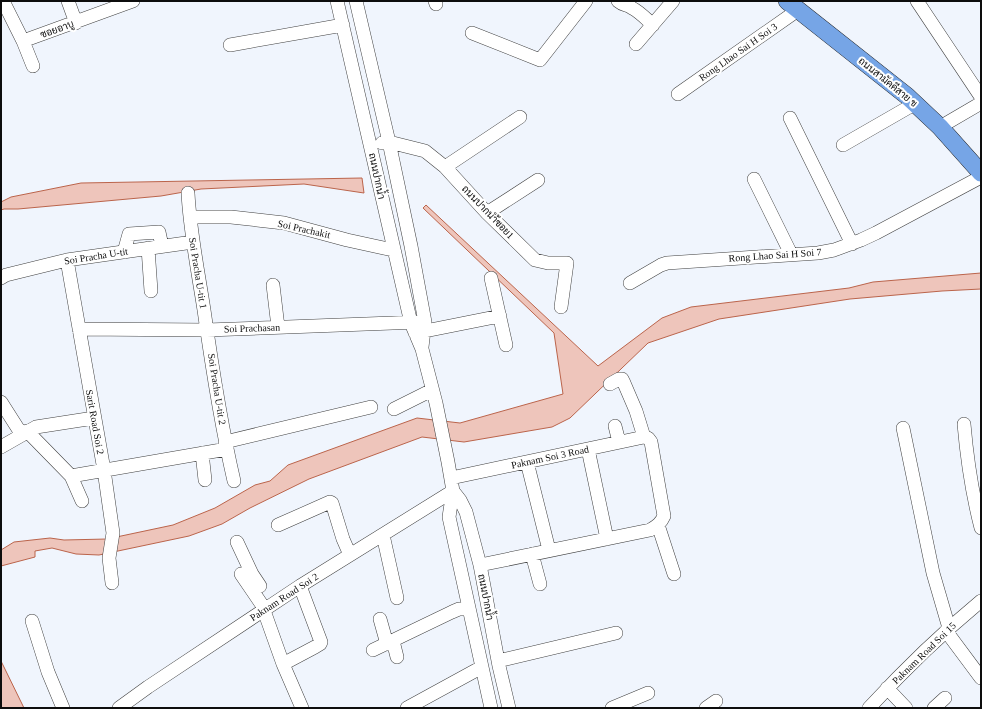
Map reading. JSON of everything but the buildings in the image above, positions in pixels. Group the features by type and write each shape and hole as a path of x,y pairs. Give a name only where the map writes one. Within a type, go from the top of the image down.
{"main road":[{"name":"ถนนสามัคคีสาย ข","path":"792,6 916,104 940,127 981,173"}],"street":[{"path":"3,1 23,41 33,66"},
{"path":"68,1 76,23"},
{"name":"ซอยอาบู","path":"23,41 133,1"},
{"name":"ถนนปากน้ำ","path":"337,1 393,250 419,327"},
{"name":"ถนนปากน้ำ","path":"356,1 389,142 411,246 422,349 436,403 452,484 449,517 491,708"},
{"path":"472,33 540,60 586,1"},
{"path":"618,1 623,5 630,6 635,9 653,25"},
{"path":"636,44 673,1"},
{"path":"917,1 981,97"},
{"name":"Rong Lhao Sai H Soi 3","path":"678,94 792,6"},
{"path":"230,45 343,26"},
{"path":"940,127 981,103"},
{"path":"843,145 916,104"},
{"path":"446,167 520,117"},
{"path":"790,118 852,244"},
{"name":"ถนนปากนำ้ซอย1","path":"370,145 389,142 425,151 446,167 487,213 535,260 548,263 567,264 561,307"},
{"name":"Rong Lhao Sai H Soi 7","path":"630,283 667,263 818,253 834,250 852,244 897,222 981,177"},
{"path":"487,213 538,180"},
{"path":"754,180 792,254"},
{"name":"Soi Pracha U-tit 1","path":"188,193 190,217 207,330"},
{"name":"Soi Prachakit","path":"190,217 231,217 284,223 347,240 393,250"},
{"path":"124,252 129,234 159,232 162,246"},
{"name":"Soi Pracha U-tit","path":"1,278 6,275 67,260 194,242"},
{"path":"148,248 151,290"},
{"name":"Sarit Road Soi 2","path":"67,260 104,470 113,533 109,558 112,583"},
{"path":"491,278 506,345"},
{"path":"273,285 278,328"},
{"name":"Soi Prachasan","path":"78,329 207,330 419,327 500,316"},
{"name":"Soi Pracha U-tit 2","path":"207,330 226,446 234,481"},
{"path":"480,565 650,530 661,522 664,516 647,438 622,379 610,384"},
{"path":"394,409 432,390"},
{"path":"1,402 25,433 72,476 82,501"},
{"path":"72,476 202,454 226,446 371,407"},
{"path":"1,447 36,427 94,418"},
{"path":"964,424 967,460 981,528"},
{"path":"615,426 619,442"},
{"path":"903,428 933,573 947,629 981,678"},
{"name":"Paknam Soi 3 Road","path":"452,484 527,462 619,442 647,438"},
{"path":"588,449 607,539"},
{"path":"202,454 205,480"},
{"path":"527,462 549,550"},
{"name":"ถนนปากน้ำ","path":"452,484 466,512 480,565 498,661 509,708"},
{"name":"Paknam Road Soi 2","path":"119,708 148,687 300,586 383,535 452,484"},
{"path":"278,525 330,502 332,503 343,539 350,555"},
{"path":"658,525 674,574"},
{"path":"383,535 397,598"},
{"path":"237,542 269,607 283,664 302,708"},
{"path":"532,554 540,584"},
{"path":"241,574 259,599 269,607"},
{"path":"283,664 316,648 322,642 300,586"},
{"name":"Paknam Road Soi 15","path":"869,708 932,643 981,601"},
{"path":"373,650 452,612 459,609 468,608"},
{"path":"380,619 397,657"},
{"path":"32,621 48,672 63,708"},
{"path":"498,661 616,633"},
{"path":"407,708 482,667"},
{"path":"887,688 906,708"},
{"path":"612,708 648,693"},
{"path":"934,708 945,698"}],"shaded area":[{"path":"362,178 364,193 304,184 201,189 161,196 1,210 1,202 11,197 81,183"},
{"path":"426,205 598,366 662,318 691,307 849,288 873,282 981,273 981,289 850,299 719,319 648,343 570,418 552,427 464,442 422,437 309,479 250,508 222,524 189,536 99,555 76,554 52,548 35,551 35,557 1,566 1,550 14,542 50,538 64,540 107,539 173,525 215,508 255,485 270,481 288,465 417,418 460,423 563,394 554,333 423,208"},
{"path":"1,661 24,708 1,708"}]}
